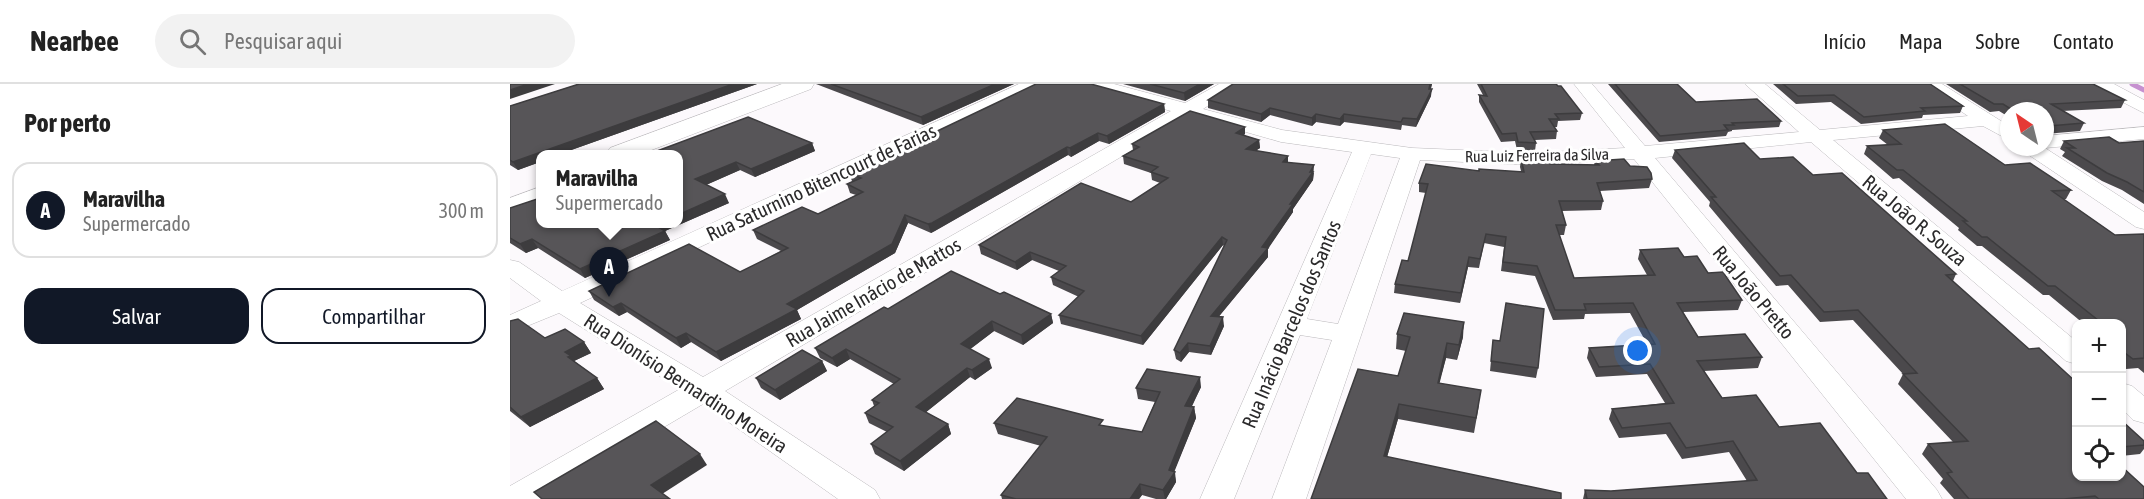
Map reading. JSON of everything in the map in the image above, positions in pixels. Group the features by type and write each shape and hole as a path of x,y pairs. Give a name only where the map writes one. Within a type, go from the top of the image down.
{"main road":[{"path":"630,150 803,84"},
{"path":"656,150 827,84"},
{"path":"510,196 536,186"},
{"path":"510,208 536,198"}],"street":[{"name":"Rua Saturnino Bitencourt de Farias","path":"510,325 1034,84"},
{"name":"Rua Luiz Ferreira da Silva","path":"1094,84 1281,136 1412,154 1531,159 1639,153 1986,120"},
{"name":"Rua Jaime Inácio de Mattos","path":"515,499 1232,84"},
{"name":"Rua João Pretto","path":"1583,84 1925,499"},
{"name":"Rua João R. Souza","path":"1754,84 2072,352"},
{"path":"1930,84 2000,129"},
{"path":"2101,84 2144,107"},
{"path":"2054,141 2144,133"},
{"name":"Rua Inácio Barcelos dos Santos","path":"1217,499 1363,149"},
{"path":"1289,499 1412,154"},
{"path":"2044,156 2144,222"},
{"name":"Rua Dionísio Bernardino Moreira","path":"510,267 560,302 703,390 863,499"},
{"path":"1291,325 1348,334"},
{"path":"2126,397 2144,412"}],"building":[{"path":"510,84 528,84 510,90"},
{"path":"579,84 733,84 547,150 536,150 536,154 513,162 510,160 510,106"},
{"path":"831,84 995,84 921,117"},
{"path":"1036,84 1091,84 1164,104 1107,136 1098,133 1070,148 1067,147 932,223 928,224 905,215 892,244 787,304 797,309 716,352 686,333 676,338 621,303 613,307 589,291 689,244 740,272 788,248 753,230 802,207 818,214 863,192 847,184 861,178 849,173"},
{"path":"1150,84 1200,84 1184,93"},
{"path":"1233,84 1430,84 1429,89 1432,89 1417,119 1403,118 1401,122 1344,114 1340,119 1316,114 1312,118 1270,108 1261,114 1208,100"},
{"path":"1481,84 1556,84 1561,86 1582,113 1555,114 1559,119 1549,119 1557,131 1530,132 1536,143 1518,142 1516,133 1502,134 1479,95 1487,96"},
{"path":"1615,84 1677,84 1696,102 1757,99 1781,121 1732,123 1734,125 1724,125 1728,130 1660,136"},
{"path":"1783,84 1930,84 1963,106 1921,108 1925,111 1864,117 1834,95 1798,96"},
{"path":"1960,84 2093,84 2125,100 2054,104 2054,102 2000,102 2000,104 1994,104"},
{"path":"2054,106 2084,123 2054,126"},
{"path":"1190,111 1245,127 1236,133 1259,140 1246,149 1288,156 1283,162 1314,165 1310,172 1313,172 1290,204 1293,204 1262,247 1268,248 1211,316 1223,317 1210,346 1188,343 1180,353 1174,350 1227,240 1222,237 1141,336 1059,315 1084,291 1051,277 1066,266 1030,252 1015,262 979,245 1081,183 1131,202 1168,178 1151,172 1158,167 1123,156 1139,147 1132,144"},
{"path":"748,117 812,143 751,169 736,162 695,179 725,194 683,213 683,150 660,150"},
{"path":"1945,124 2005,165 2030,163 2071,190 2052,191 2115,235 2144,234 2144,358 2133,359 2126,354 2126,319 2097,319 2055,286 2048,286 1987,237 1982,237 1963,221 1967,221 1903,170 1897,170 1867,146 1901,144 1883,130"},
{"path":"2109,137 2119,143 2144,141 2144,192 2107,173 2067,148 2075,148 2064,141"},
{"path":"1744,143 1760,159 1793,157 1813,175 1842,173 1956,274 1946,275 2029,349 2039,348 2072,378 2072,481 2126,481 2126,471 2144,487 2144,499 2099,499 2095,496 2064,499 1969,499 1947,473 1952,472 1928,444 1968,441 1903,374 1917,373 1858,310 1824,312 1791,275 1780,276 1711,197 1716,197 1675,150"},
{"path":"1521,158 1546,158 1550,164 1599,165 1595,161 1624,159 1630,166 1647,167 1652,179 1597,183 1603,201 1559,201 1566,225 1556,225 1574,278 1655,275 1640,250 1678,248 1684,257 1697,256 1708,273 1723,272 1742,300 1677,303 1698,337 1745,334 1762,357 1697,361 1722,398 1756,395 1779,427 1820,423 1857,473 1868,473 1887,499 1587,499 1585,490 1611,491 1757,480 1733,441 1686,448 1670,423 1622,428 1612,409 1674,403 1650,364 1599,367 1589,348 1655,344 1633,303 1584,304 1586,310 1555,310 1537,266 1503,262 1506,237 1486,234 1480,259 1469,257 1461,293 1395,284 1402,260 1408,261 1428,184 1419,183 1426,164 1479,171 1479,169 1524,172"},
{"path":"536,199 536,228 660,228 665,231 580,269 532,239 520,244 510,238 510,208"},
{"path":"951,271 1051,314 1021,335 992,321 961,344 989,359 972,370 967,368 916,407 948,424 900,461 871,444 893,427 865,413 879,403 872,400 900,379 846,349 832,358 815,348 884,307 888,309"},
{"path":"1506,303 1544,309 1538,368 1491,361 1493,340 1500,341"},
{"path":"1404,313 1464,322 1459,345 1447,343 1438,383 1481,390 1476,418 1399,404 1384,456 1561,493 1561,499 1311,499 1358,369 1398,376 1410,337 1397,334"},
{"path":"518,319 545,338 565,329 584,342 565,352 571,356 568,357 597,378 521,417 510,407 510,321"},
{"path":"802,350 822,361 775,390 756,378"},
{"path":"1147,369 1200,377 1185,406 1194,407 1169,470 1175,472 1163,490 1140,484 1130,499 1016,499 1001,495 1047,437 994,423 1017,398 1103,420 1099,425 1142,432 1160,392 1136,388"},
{"path":"656,421 700,454 651,485 670,499 542,499 534,492"},
{"path":"2126,425 2144,441 2144,445 2126,447"}],"waterway":[{"path":"2132,84 2144,90"}],"place":[{"name":"Maravilha","path":"609,297"}]}
